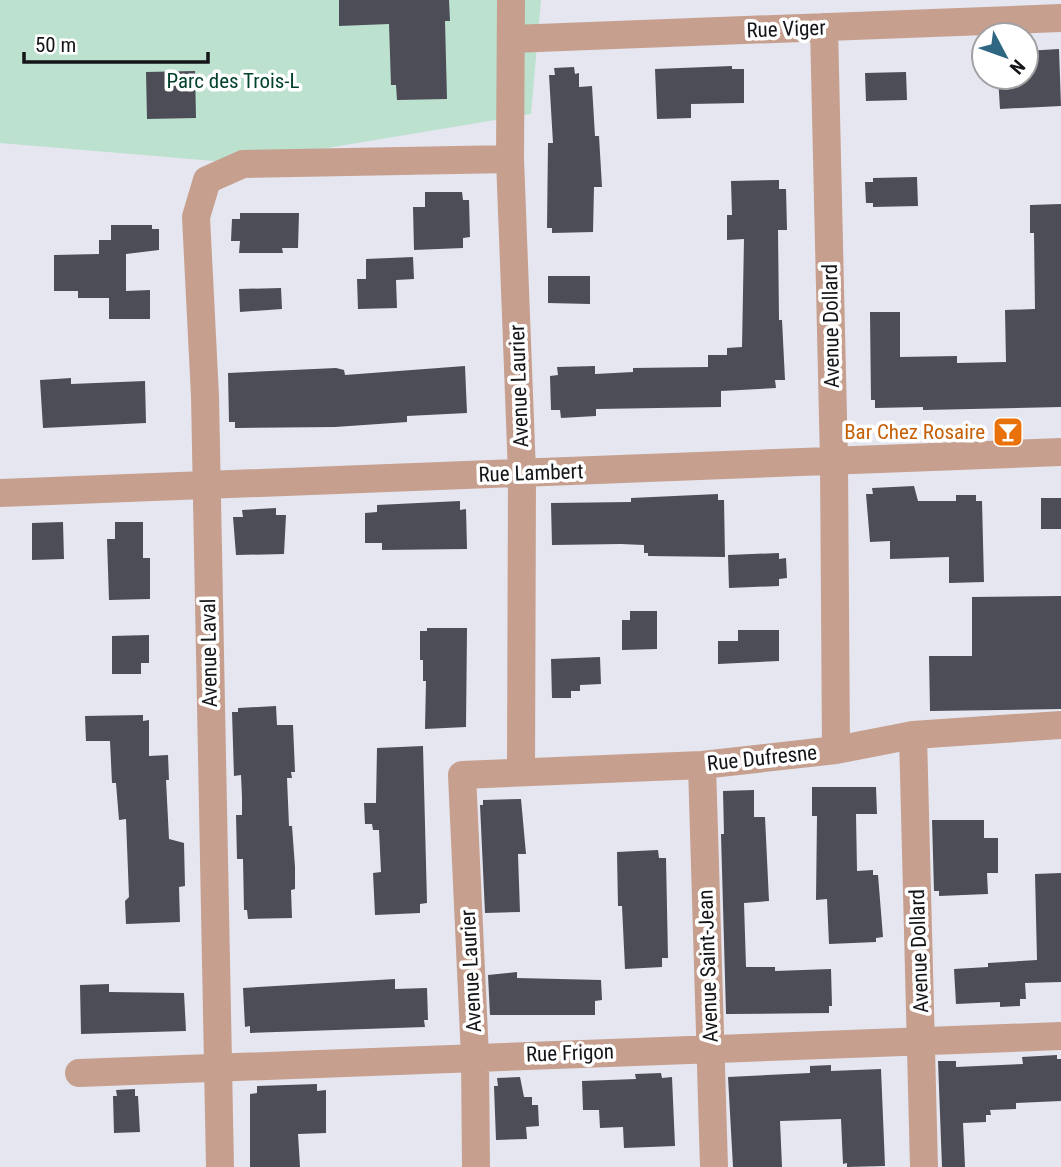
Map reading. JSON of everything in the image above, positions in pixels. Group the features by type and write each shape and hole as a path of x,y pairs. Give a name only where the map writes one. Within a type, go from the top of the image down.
{"street":[{"name":"Avenue Laurier","path":"510,0 510,159 522,473 521,772"},
{"name":"Rue Viger","path":"512,38 1061,18"},
{"name":"Avenue Dollard","path":"824,27 834,461 836,750"},
{"name":"Avenue Laval","path":"220,1167 205,396 196,218 207,180 243,164 510,159"},
{"name":"Rue Lambert","path":"0,493 1061,452"},
{"name":"Rue Dufresne","path":"462,775 702,765 836,750 912,736 1061,725"},
{"name":"Avenue Dollard","path":"912,736 924,1167"},
{"name":"Avenue Saint-Jean","path":"702,765 714,1167"},
{"name":"Avenue Laurier","path":"462,775 475,1057 476,1167"},
{"name":"Rue Frigon","path":"79,1073 1061,1036"}],"green space":[{"name":"Parc des Trois-L","path":"0,0 541,0 531,114 238,163 0,143"}],"building":[{"path":"339,0 449,0 450,21 445,21 447,99 397,100 396,85 391,85 389,24 339,26"},
{"path":"1059,49 1061,106 1000,109 999,91 1040,91 1040,50"},
{"path":"732,66 732,69 744,69 744,103 691,104 691,118 657,119 655,69"},
{"path":"574,67 575,74 579,73 579,87 592,86 602,187 594,187 593,232 552,233 552,228 547,228 548,143 553,143 549,75 555,75 554,68"},
{"path":"195,71 196,118 147,119 146,72"},
{"path":"906,72 907,100 866,101 865,73"},
{"path":"917,177 918,206 873,207 873,203 866,203 865,182 873,182 873,178"},
{"path":"779,180 779,189 786,189 787,230 778,230 779,320 782,320 785,380 775,380 776,388 721,391 721,407 596,409 596,416 561,418 560,410 551,410 550,376 558,375 557,367 595,366 595,374 633,372 633,368 708,367 708,355 727,355 727,348 742,347 744,239 727,240 727,215 732,215 731,181"},
{"path":"425,192 462,192 463,200 469,200 470,237 463,238 463,248 414,250 413,207 425,207"},
{"path":"1061,204 1061,407 923,410 923,407 875,408 875,400 871,400 870,312 900,312 900,357 957,356 957,363 1006,362 1005,310 1035,309 1034,233 1030,233 1030,205"},
{"path":"240,213 299,213 298,248 282,248 283,253 239,253 240,241 231,241 232,219 240,219"},
{"path":"111,225 152,225 152,229 159,229 159,250 126,254 126,291 150,290 150,319 109,319 109,298 78,298 78,291 54,291 54,255 99,254 99,240 111,240"},
{"path":"413,257 414,279 396,280 397,308 358,309 357,279 366,279 366,259"},
{"path":"548,276 590,276 590,304 548,303"},
{"path":"281,288 282,309 240,312 239,289"},
{"path":"465,366 467,413 407,416 407,422 335,427 235,428 235,422 229,422 228,373 336,368 344,370 345,375"},
{"path":"71,378 71,384 145,381 146,423 43,428 40,380"},
{"path":"914,486 918,501 956,501 956,495 976,495 976,501 982,501 984,582 949,583 949,557 890,559 890,541 870,542 866,494 873,494 872,488"},
{"path":"718,494 718,500 724,500 725,557 648,556 648,553 644,553 644,545 552,545 551,503 631,502 631,498"},
{"path":"1041,498 1061,498 1061,529 1041,529"},
{"path":"460,501 460,510 466,509 467,549 382,550 382,543 365,543 365,513 377,512 377,505"},
{"path":"276,508 276,515 286,515 284,554 236,555 233,517 243,517 242,510"},
{"path":"63,522 64,559 32,560 32,523"},
{"path":"115,522 143,522 143,558 150,558 150,599 109,600 107,539 115,539"},
{"path":"779,553 779,559 786,558 787,578 779,579 779,586 729,588 728,555"},
{"path":"1061,596 1061,709 930,711 929,656 972,656 972,597"},
{"path":"630,611 657,611 657,649 622,650 622,620 630,620"},
{"path":"427,628 467,628 466,727 425,729 426,681 423,681 423,660 420,660 420,631 427,631"},
{"path":"738,630 779,630 779,661 718,664 718,641 738,641"},
{"path":"149,635 149,663 141,663 141,674 112,674 112,636"},
{"path":"600,657 601,684 580,685 580,691 571,691 571,698 552,698 551,659"},
{"path":"276,706 277,725 293,725 295,772 291,772 292,778 287,778 289,826 292,826 295,867 295,889 291,890 292,918 248,919 247,910 244,910 243,859 237,859 236,815 242,815 242,797 241,775 234,776 232,712 238,712 238,708"},
{"path":"143,715 143,721 149,720 149,756 168,755 169,780 166,780 169,839 184,843 185,886 179,887 180,922 126,924 125,901 129,897 126,819 119,820 116,783 112,783 110,741 86,741 85,716"},
{"path":"423,746 427,903 420,904 420,913 375,915 373,873 381,872 379,830 373,830 372,824 365,824 364,803 376,803 377,748"},
{"path":"812,787 876,787 877,814 856,814 857,871 873,870 873,875 878,875 883,937 876,938 876,942 829,944 827,899 816,900 817,816 812,816"},
{"path":"754,790 754,817 765,817 769,901 744,903 746,967 775,967 775,971 831,969 832,1006 829,1006 829,1013 726,1014 721,834 724,834 723,791"},
{"path":"521,799 526,854 518,854 520,912 485,913 480,805 483,805 483,800"},
{"path":"932,820 984,820 984,838 998,838 998,873 987,873 988,894 939,896 939,891 934,891"},
{"path":"658,850 659,858 666,858 668,958 662,958 662,967 625,969 622,906 618,906 617,852"},
{"path":"1061,873 1061,982 1025,983 1026,999 1020,999 1020,1006 1000,1007 1000,1002 956,1004 954,969 988,967 988,963 1037,960 1035,874"},
{"path":"517,972 517,978 601,980 602,1000 595,1001 595,1015 490,1015 488,975"},
{"path":"395,979 395,989 427,988 428,1020 424,1020 425,1027 250,1033 250,1026 245,1027 243,988"},
{"path":"109,984 109,992 184,993 186,1031 81,1034 80,985"},
{"path":"1057,1055 1057,1059 1061,1059 1061,1101 1016,1103 1016,1109 990,1110 991,1115 986,1115 986,1122 963,1123 965,1167 942,1167 938,1061 956,1061 956,1067 1023,1064 1022,1057"},
{"path":"831,1065 831,1071 881,1069 885,1166 847,1167 847,1163 843,1164 841,1119 780,1121 782,1167 733,1167 728,1077 810,1073 810,1066"},
{"path":"661,1073 662,1078 672,1077 675,1146 624,1148 623,1127 600,1128 599,1110 583,1110 582,1081 636,1079 635,1074"},
{"path":"520,1077 524,1097 532,1097 532,1105 538,1105 539,1126 526,1127 527,1139 496,1140 494,1086 498,1086 497,1078"},
{"path":"317,1084 317,1091 326,1090 326,1133 298,1134 300,1167 250,1167 250,1094 257,1093 257,1086"},
{"path":"135,1089 135,1096 138,1096 140,1132 114,1133 113,1096 117,1096 116,1090"}],"place":[{"name":"Bar Chez Rosaire","path":"1008,432"}]}
